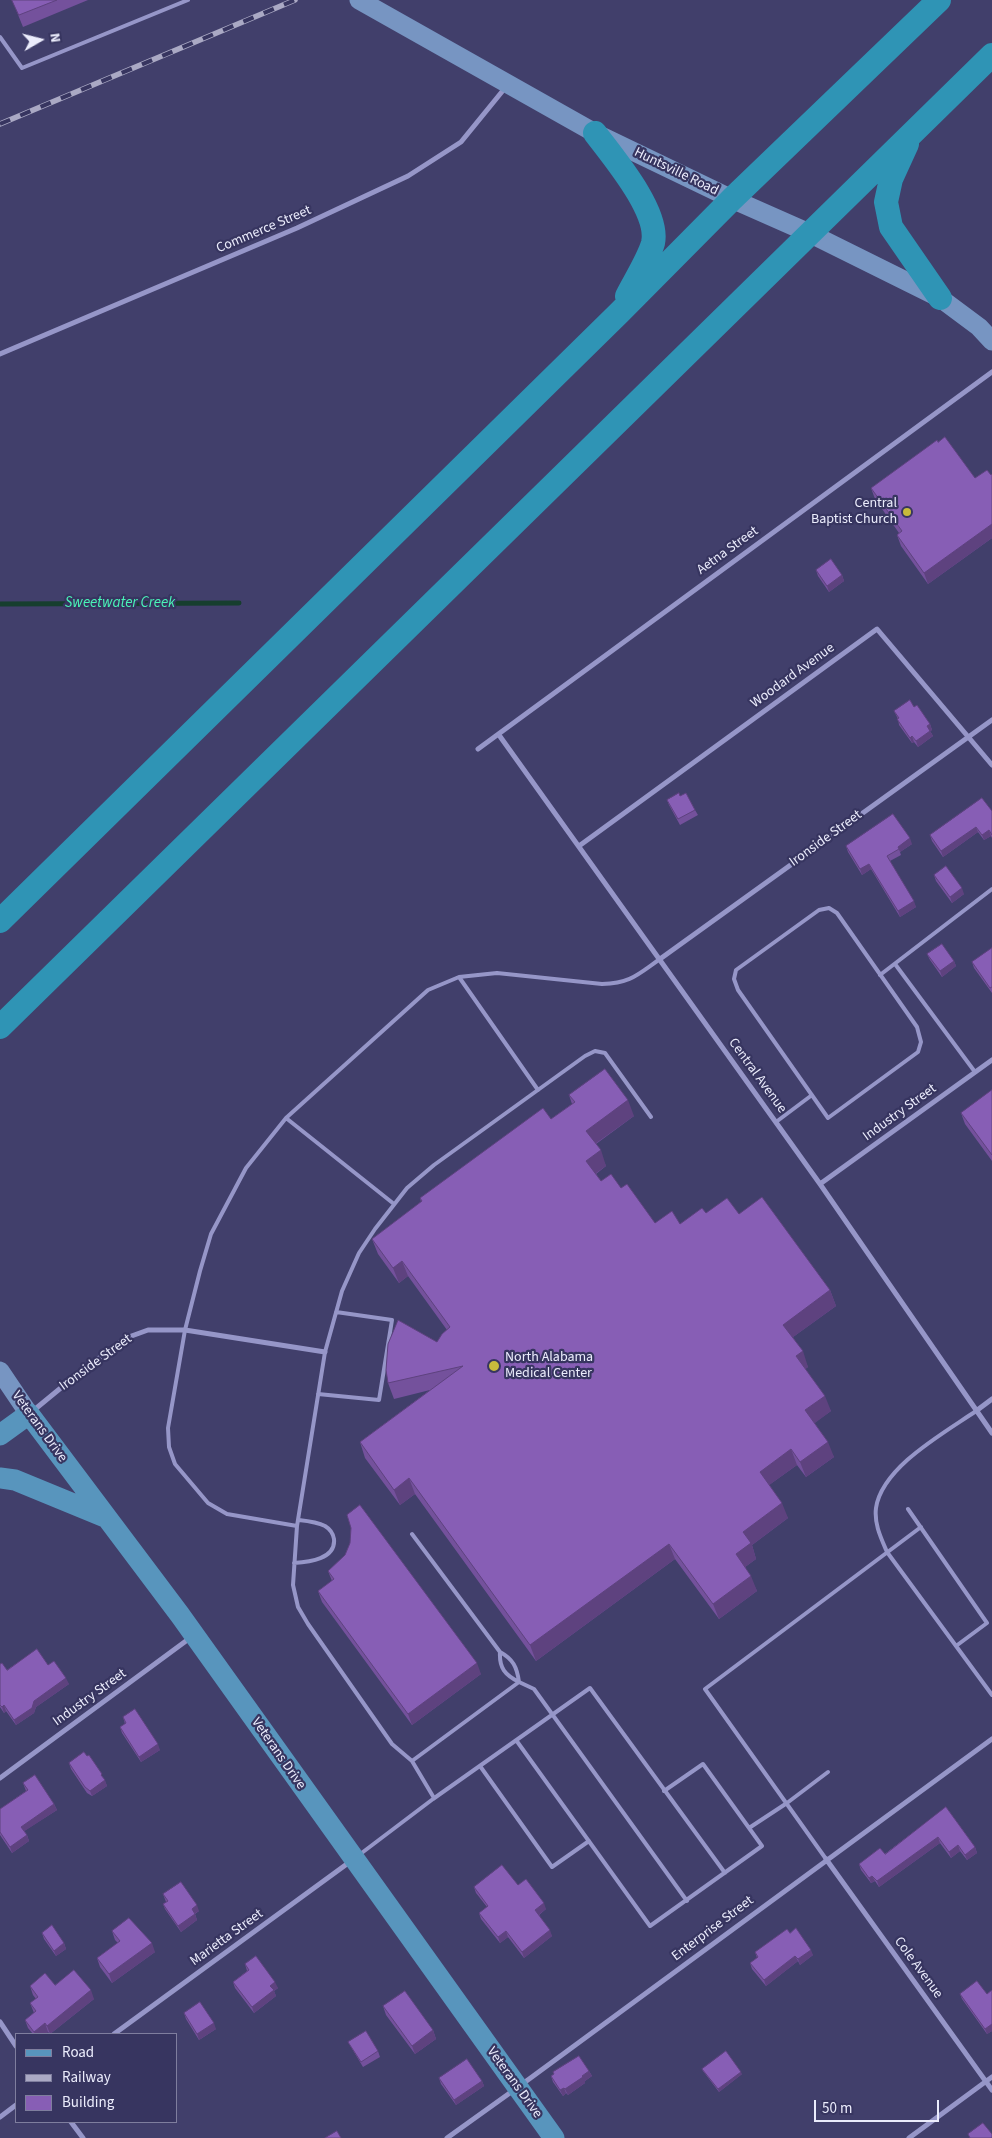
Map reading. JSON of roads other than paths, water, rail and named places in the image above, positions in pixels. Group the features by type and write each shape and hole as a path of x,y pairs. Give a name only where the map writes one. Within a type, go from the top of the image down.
{"highway":[{"path":"0,921 619,313 732,199 939,0"},
{"path":"0,1027 992,55"},
{"path":"912,132 891,179 886,202 891,227 940,298"},
{"path":"595,133 637,191 649,215 653,242 619,313"}],"main road":[{"name":"Huntsville Road","path":"359,0 595,133 732,199 809,233 940,298 979,327 992,341"},
{"name":"Veterans Drive","path":"0,1371 106,1518 194,1635 554,2138"},
{"name":"Ironside Street","path":"0,1435 30,1414"},
{"path":"0,1478 15,1480 106,1518"}],"street":[{"name":"Commerce Street","path":"0,354 297,228 408,176 461,142 508,84"},
{"name":"Aetna Street","path":"478,749 992,372"},
{"name":"Woodard Avenue","path":"579,846 877,630 992,765"},
{"name":"Ironside Street","path":"660,959 992,720"},
{"name":"Central Avenue","path":"499,734 820,1184 992,1433"},
{"name":"Industry Street","path":"820,1184 992,1060"},
{"name":"Ironside Street","path":"30,1414 79,1373 126,1338 148,1330 185,1330 325,1352"},
{"path":"976,1411 992,1399"},
{"name":"Industry Street","path":"0,1778 194,1635"},
{"name":"Enterprise Street","path":"447,2138 518,2088 826,1859 992,1739"},
{"name":"Marietta Street","path":"115,2033 354,1859"},
{"name":"Cole Avenue","path":"826,1859 992,2090"},
{"path":"0,2022 15,2044"},
{"path":"909,2138 992,2076"},
{"path":"0,2117 15,2106"},
{"path":"72,2123 83,2138"}],"lane":[{"path":"0,37 22,68 188,0"},
{"path":"880,975 992,889"},
{"path":"829,908 837,913 917,1027 921,1042 918,1052 828,1118 812,1095 738,990 734,979 736,970 819,910 829,908"},
{"path":"297,1526 227,1514 208,1502 175,1464 169,1447 168,1428 185,1330 211,1234 246,1168 286,1118 411,1002 428,990 458,977 497,973 602,984 619,984 630,981 660,959"},
{"path":"895,964 975,1072"},
{"path":"458,977 538,1090"},
{"path":"434,1798 412,1761 392,1744 308,1624 298,1607 293,1585 297,1526 325,1352 342,1291 359,1253 407,1188 434,1165 585,1056 596,1051 606,1052 651,1117"},
{"path":"776,1122 812,1095"},
{"path":"286,1118 394,1204"},
{"path":"318,1394 380,1400 392,1320 336,1312"},
{"path":"976,1411 900,1465 886,1482 876,1508 878,1531 887,1552 992,1695"},
{"path":"908,1509 987,1623 956,1646"},
{"path":"294,1563 320,1559 331,1551 334,1542 333,1533 326,1526 298,1520"},
{"path":"826,1859 705,1689 920,1527"},
{"path":"412,1534 500,1652 510,1657 517,1668 519,1682"},
{"path":"500,1652 499,1663 507,1676 534,1689 687,1901"},
{"path":"412,1761 519,1682"},
{"path":"354,1859 434,1798 590,1688 725,1874"},
{"path":"516,1740 650,1926 762,1846 704,1764 664,1790"},
{"path":"480,1766 552,1867 589,1841"},
{"path":"749,1828 787,1803 828,1772"}],"waterway":[{"name":"Sweetwater Creek","path":"0,604 239,603"}],"railway":[{"path":"0,124 295,0"}],"place":[{"name":"Central Baptist Church","path":"907,512"},
{"name":"North Alabama Medical Center","path":"494,1366"}]}
